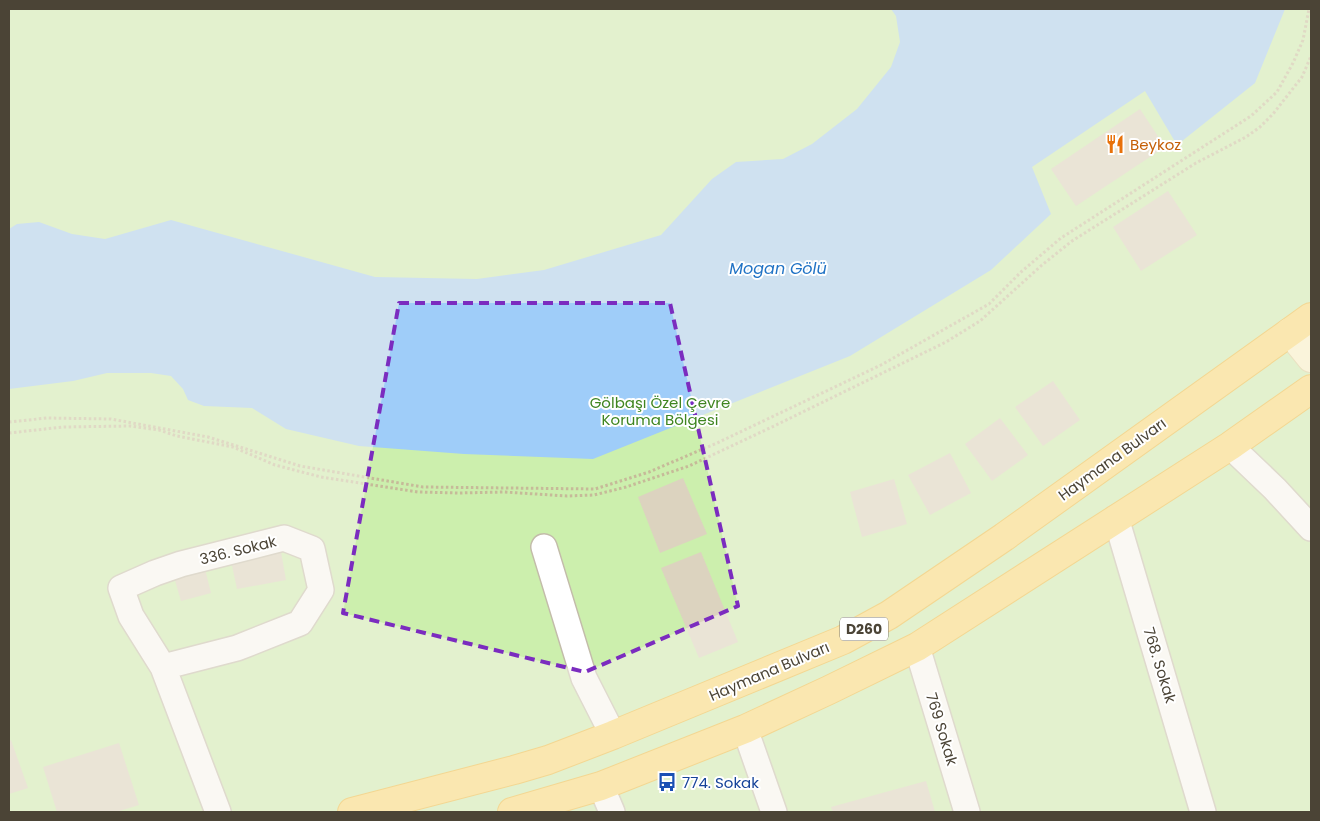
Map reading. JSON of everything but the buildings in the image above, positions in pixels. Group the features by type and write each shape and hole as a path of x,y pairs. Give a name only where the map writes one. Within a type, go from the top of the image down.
{"highway":[{"name":"Haymana Bulvarı","path":"352,812 548,760 613,736 843,640 890,615 1004,537 1301,324"},
{"name":"D260","path":"512,812 601,786 745,729 917,647 1230,446 1311,389"}],"main road":[{"path":"1301,324 1311,358"}],"street":[{"path":"1230,446 1275,489 1311,528"},
{"name":"768. Sokak","path":"1116,518 1203,812"},
{"name":"336. Sokak","path":"163,668 237,648 300,623 321,590 312,549 284,538 181,564 121,588 131,616 163,668 218,812"},
{"path":"544,547 584,678 613,736"},
{"name":"769 Sokak","path":"917,647 967,812"},
{"path":"745,729 774,812"},
{"path":"601,786 612,812"}],"path":[{"path":"9,422 47,418 111,419 208,437 300,466 423,487 595,489 649,472 717,443 880,365 989,304 1021,272 1061,238 1251,116 1277,92 1293,63 1303,40 1309,9"},
{"path":"9,433 63,427 130,426 233,447 275,464 320,477 418,492 504,492 567,496 594,495 626,488 689,466 774,426 946,342 980,321 1042,265 1072,241 1196,163 1246,137 1260,127 1302,77 1311,56"}],"highlighted area":[{"path":"399,303 670,303 738,606 585,672 343,613"}],"green space":[{"name":"Gölbaşı Özel Çevre Koruma Bölgesi","path":"9,9 1311,9 1311,812 9,812"}],"water":[{"name":"Mogan Gölü","path":"891,9 1285,9 1255,83 1177,145 1145,91 1032,167 1051,214 991,270 850,356 593,459 464,454 359,446 286,429 252,408 204,406 188,400 183,389 171,376 151,373 107,373 73,381 9,389 9,229 17,224 39,222 72,234 105,239 171,220 375,277 477,279 544,270 661,235 712,179 736,162 783,159 812,144 857,109 891,67 900,42 896,16"}],"place":[{"name":"Beykoz","path":"1115,144"},
{"name":"774. Sokak","path":"667,782"}]}
